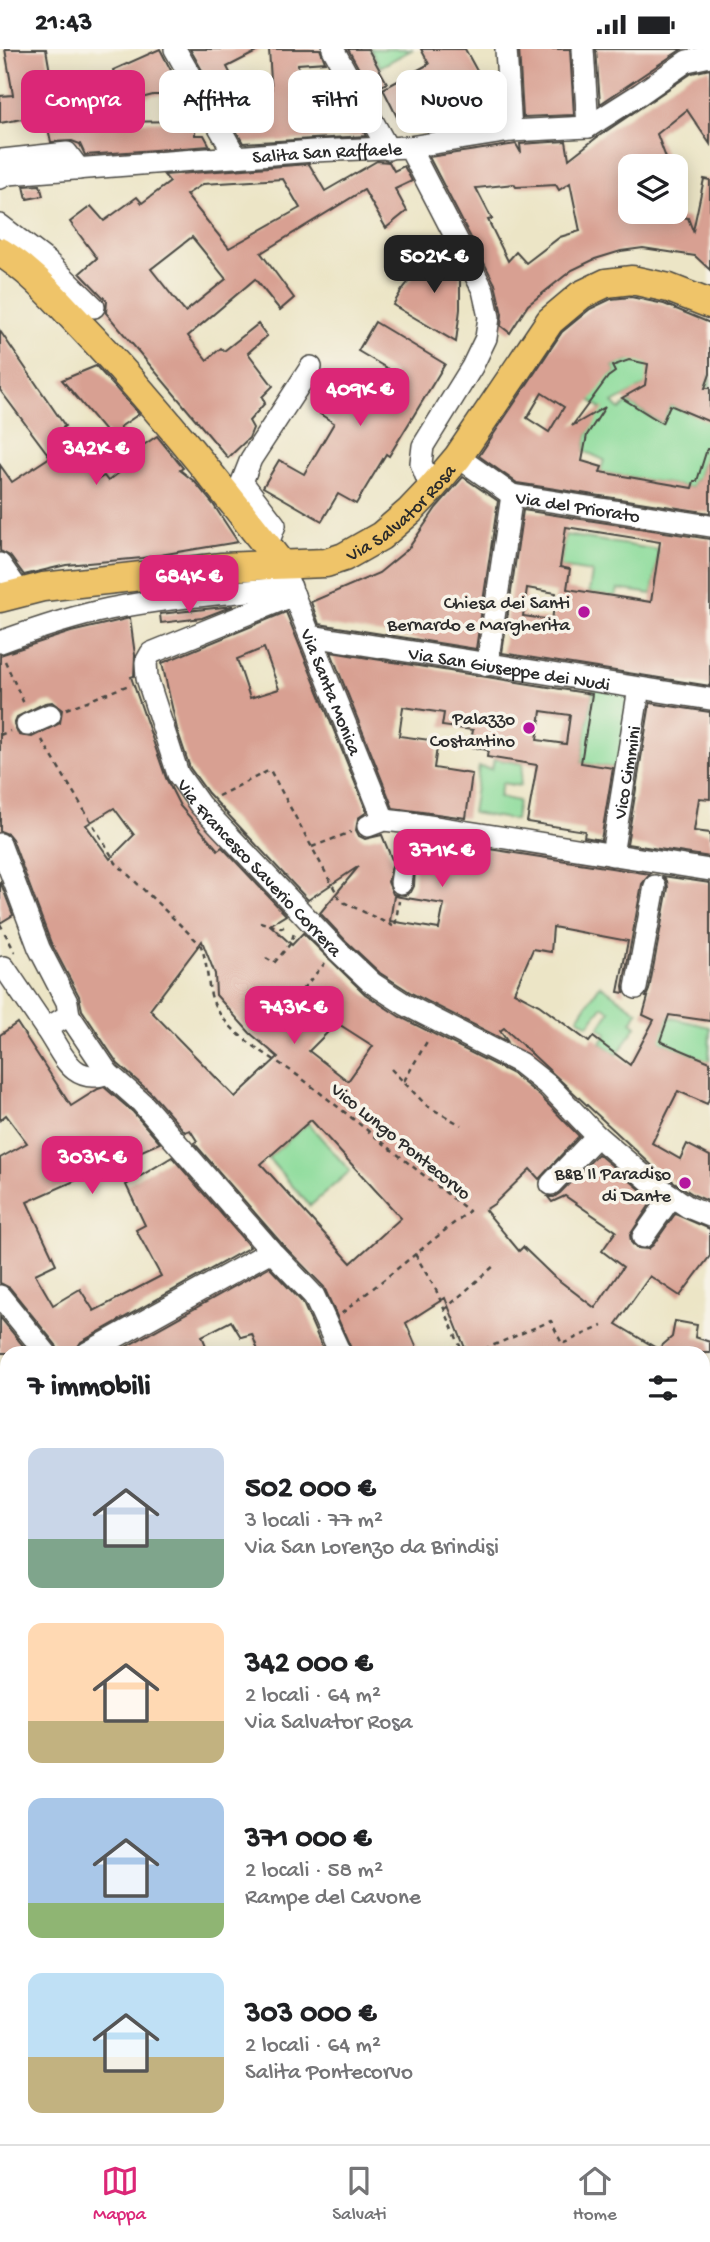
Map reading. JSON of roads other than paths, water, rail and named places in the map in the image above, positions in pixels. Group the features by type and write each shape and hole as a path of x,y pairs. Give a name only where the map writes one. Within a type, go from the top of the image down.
{"main road":[{"path":"0,253 24,267 122,369 283,573"},
{"name":"Via Salvator Rosa","path":"9,595 222,567 283,573 326,563 357,551 390,529 431,489 458,457 550,321 581,295 606,283 632,280 669,288 710,304"}],"street":[{"path":"175,49 236,157"},
{"path":"333,49 388,149"},
{"path":"490,49 508,79"},
{"path":"506,49 511,131"},
{"path":"583,49 588,127"},
{"name":"Salita San Raffaele","path":"4,171 79,169 410,148 511,131 588,127 640,95 687,61 710,56"},
{"path":"410,148 483,290 489,317 486,338 472,367 423,446 421,463 431,489"},
{"path":"0,225 47,261 94,307"},
{"path":"3,652 38,628 107,609 283,573 275,525 243,482 251,459 311,367"},
{"name":"Via del Priorato","path":"458,457 512,495 710,526"},
{"path":"487,665 512,495"},
{"path":"0,564 9,595"},
{"name":"Via Santa Monica","path":"283,573 311,636 376,823 612,855"},
{"name":"Via Francesco Saverio Correra","path":"283,573 151,653 146,662 141,680 183,783 200,805 355,968 389,995 520,1063 549,1086 597,1136 651,1182 688,1206 710,1216"},
{"name":"Via San Giuseppe dei Nudi","path":"311,636 710,699"},
{"name":"Vico Cimmini","path":"612,855 639,688"},
{"path":"183,783 185,800 213,837"},
{"path":"0,843 39,948 67,1002 69,1015 107,1073 142,1103 314,1296 337,1346"},
{"path":"612,855 657,873 710,870"},
{"path":"636,988 657,873"},
{"path":"2,969 73,1070 82,1077 95,1078 107,1073"},
{"path":"46,1028 69,1015"},
{"path":"551,1184 597,1136"},
{"path":"643,1237 672,1196"},
{"path":"100,1346 272,1252"},
{"path":"0,1296 40,1346"}],"place":[{"name":"Chiesa dei Santi Bernardo e Margherita","path":"584,612"},
{"name":"Palazzo Costantino","path":"529,728"},
{"name":"B&B Il Paradiso di Dante","path":"685,1183"}]}
